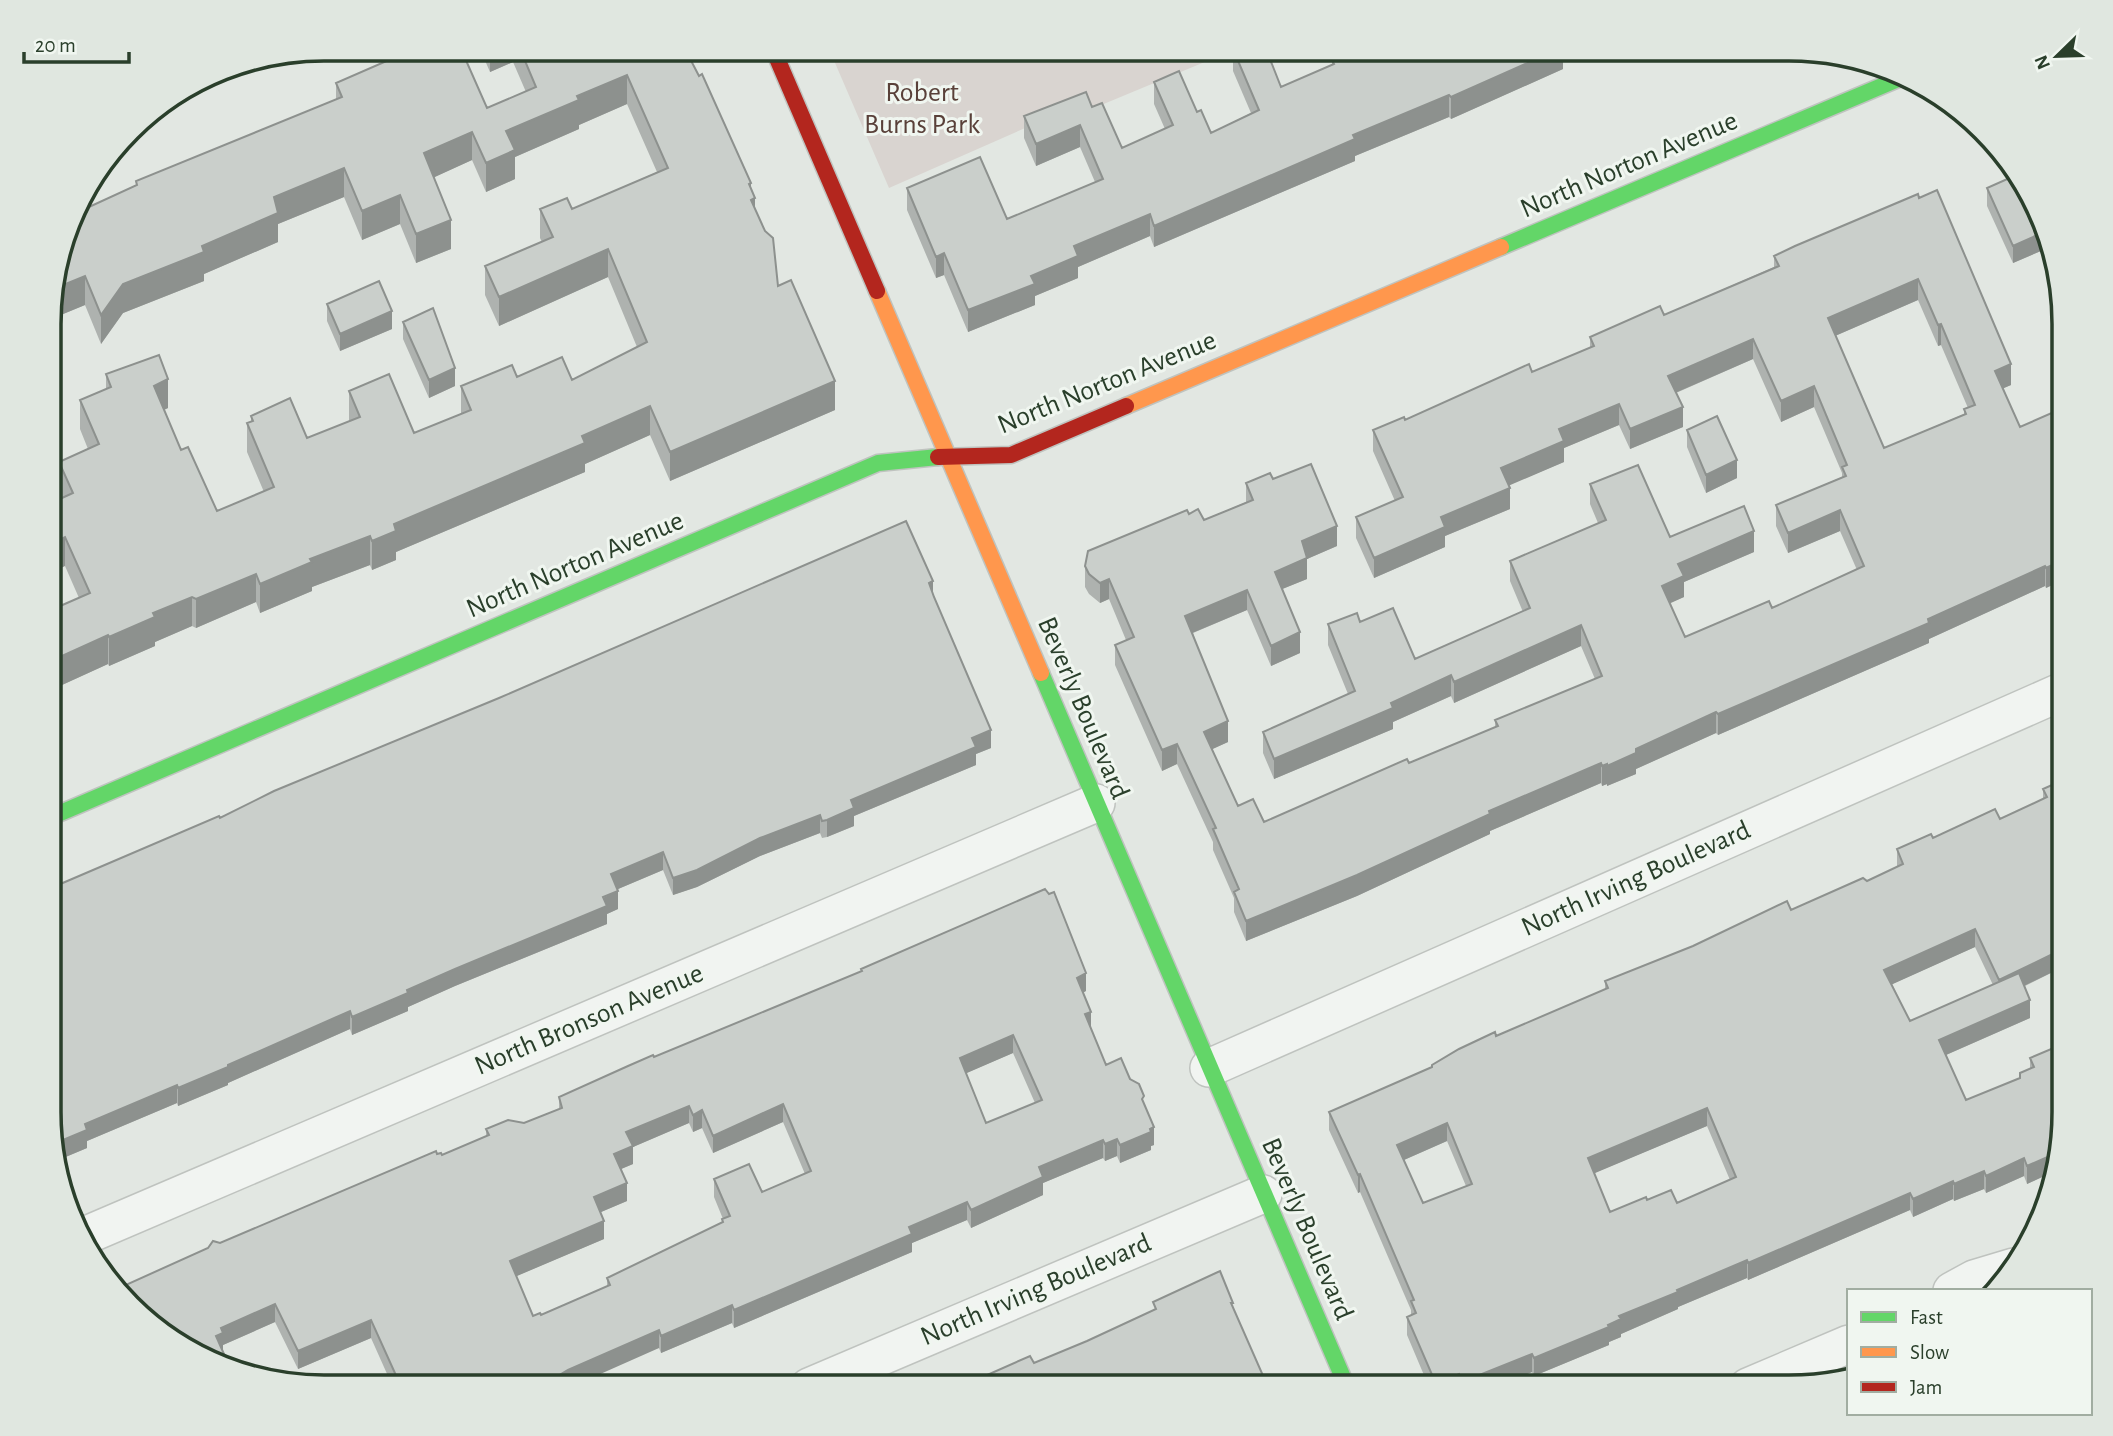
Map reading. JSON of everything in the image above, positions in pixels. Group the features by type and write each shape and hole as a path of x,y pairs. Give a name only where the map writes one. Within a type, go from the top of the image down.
{"street":[{"name":"Beverly Boulevard","path":"778,61 1342,1375"},
{"name":"North Norton Avenue","path":"61,813 878,463 947,456 1011,455 1892,82"},
{"name":"North Irving Boulevard","path":"1209,1068 2052,696"},
{"name":"North Bronson Avenue","path":"91,1233 1096,803"},
{"name":"North Irving Boulevard","path":"836,1375 1263,1194"},
{"path":"1956,1289 1974,1279 1997,1272"},
{"path":"1776,1375 1847,1345"}],"green space":[{"name":"Robert Burns Park","path":"834,61 1207,61 1070,118 1066,110 889,188"}],"building":[{"path":"386,61 466,61 487,108 536,87 525,61 691,61 699,76 702,74 751,183 749,184 755,198 751,200 765,231 773,238 778,286 791,280 835,381 670,452 650,406 582,436 585,443 394,524 396,531 372,541 370,536 310,559 312,562 260,584 256,574 196,599 192,597 153,613 155,617 61,656 61,606 90,593 65,537 61,539 61,498 73,493 61,461 99,444 80,400 111,387 106,374 159,355 168,379 154,386 181,450 188,447 217,511 274,487 247,423 253,421 251,416 290,398 307,438 360,417 349,391 389,374 414,433 471,410 461,386 512,365 517,377 562,357 572,380 647,342 608,249 499,297 485,266 553,237 540,209 567,198 572,209 668,168 627,75 577,96 579,100 506,131 515,150 486,163 472,132 424,153 451,220 416,234 400,195 362,211 344,168 274,197 278,213 202,246 204,252 123,284 101,315 85,276 64,285 75,240 88,207 137,185 136,181 342,97 336,83"},
{"path":"1238,61 1271,61 1281,87 1334,64 1332,61 1532,61 1451,97 1449,95 1353,135 1355,139 1154,226 1150,214 1074,246 1078,256 1031,276 1035,284 968,310 944,253 936,257 907,188 980,157 1007,219 1103,179 1080,125 1036,144 1024,116 1086,92 1092,107 1102,103 1122,148 1173,125 1154,82 1179,71 1197,112 1201,110 1211,133 1259,110"},
{"path":"2008,179 2025,208 2036,235 2013,246 1987,188"},
{"path":"1937,190 2011,364 1995,371 2020,427 2052,413 2052,565 1928,619 1929,623 1718,714 1716,712 1636,749 1636,753 1607,766 1602,766 1601,763 1489,811 1490,814 1357,875 1246,921 1234,892 1239,889 1213,829 1216,828 1177,744 1162,750 1115,645 1134,637 1109,579 1100,583 1089,574 1085,566 1088,551 1187,510 1189,514 1198,509 1204,520 1253,500 1246,483 1270,473 1273,479 1311,464 1337,526 1302,541 1307,558 1275,572 1300,632 1271,646 1247,590 1185,616 1228,721 1204,732 1238,806 1253,799 1264,822 1407,759 1409,763 1498,726 1495,720 1602,676 1581,625 1454,682 1451,675 1391,703 1393,708 1274,759 1263,732 1355,691 1328,624 1357,613 1360,622 1393,608 1415,659 1530,608 1510,561 1606,520 1590,484 1638,465 1670,537 1744,506 1754,531 1678,564 1684,576 1662,586 1685,637 1769,601 1772,608 1864,566 1840,510 1788,533 1776,505 1846,476 1842,467 1847,465 1814,386 1781,401 1753,339 1668,376 1683,407 1630,429 1619,404 1559,429 1564,441 1501,468 1510,488 1441,517 1445,527 1374,558 1356,517 1403,497 1373,430 1404,417 1405,420 1529,364 1532,372 1594,346 1590,337 1660,306 1664,315 1779,266 1774,256 1918,194 1919,198","holes":["1918,279 1938,325 1941,324 1975,405 1964,409 1966,414 1884,448 1828,318"]},
{"path":"379,281 392,311 340,334 327,304"},
{"path":"433,308 455,368 429,380 403,322"},
{"path":"1717,416 1737,460 1706,475 1687,430"},
{"path":"906,521 933,581 929,583 934,597 991,730 972,738 976,747 851,800 854,808 827,820 822,821 820,815 760,838 697,870 673,878 663,852 611,874 618,891 603,897 607,906 455,969 352,1017 350,1011 228,1067 178,1088 177,1085 85,1124 87,1130 63,1140 61,884 219,816 220,818 274,791 499,698"},
{"path":"2052,785 2052,954 1999,980 1975,929 1884,970 1910,1021 2019,973 2030,1000 1939,1040 1966,1100 2020,1078 2020,1073 2034,1067 2030,1058 2052,1049 2052,1112 2048,1157 2027,1166 2024,1158 1986,1176 1984,1171 1913,1199 1910,1193 1748,1263 1747,1260 1677,1290 1678,1292 1619,1316 1621,1319 1608,1325 1609,1327 1534,1358 1532,1354 1480,1375 1432,1375 1407,1317 1416,1313 1411,1301 1414,1300 1360,1174 1358,1175 1329,1112 1432,1067 1459,1049 1495,1032 1496,1036 1608,988 1605,981 1693,946 1787,901 1791,910 1863,878 1867,881 1903,864 1897,849 1931,834 1933,838 1995,809 2000,819 2047,797 2043,789","holes":["1707,1108 1736,1177 1677,1203 1671,1190 1610,1212 1588,1158","1447,1123 1472,1184 1423,1203 1397,1145"]},
{"path":"1045,889 1049,894 1054,892 1086,973 1077,978 1091,1012 1085,1014 1106,1065 1121,1058 1130,1079 1139,1084 1144,1096 1142,1099 1154,1127 1150,1129 1151,1132 1120,1145 1117,1139 1105,1144 1103,1140 1039,1167 1043,1177 971,1210 967,1202 909,1227 912,1234 734,1310 732,1305 661,1336 659,1330 560,1375 396,1375 371,1320 298,1351 275,1304 221,1328 223,1333 216,1336 225,1356 193,1340 164,1320 126,1285 208,1248 213,1241 220,1243 436,1151 442,1155 489,1135 486,1129 508,1120 524,1123 562,1108 559,1097 653,1055 654,1057 862,971 861,969","holes":["1013,1035 1042,1100 986,1123 960,1058","783,1104 811,1171 762,1192 749,1164 714,1179 730,1216 722,1219 723,1222 607,1278 610,1285 541,1315 540,1313 533,1316 510,1261 604,1221 594,1197 627,1183 614,1154 633,1146 626,1132 689,1106 693,1115 702,1110 713,1136"]},
{"path":"1220,1271 1263,1375 987,1375 1030,1356 1034,1363 1087,1341 1156,1309 1153,1302"}],"traffic: fast":[{"path":"1501,247 1892,82"},
{"path":"61,813 878,463 938,457"},
{"path":"1041,673 1342,1375"}],"traffic: slow":[{"path":"1126,406 1501,247"},
{"path":"877,291 1041,673"}],"traffic: jam":[{"path":"778,61 877,291"},
{"path":"938,457 1011,455 1126,406"}]}
